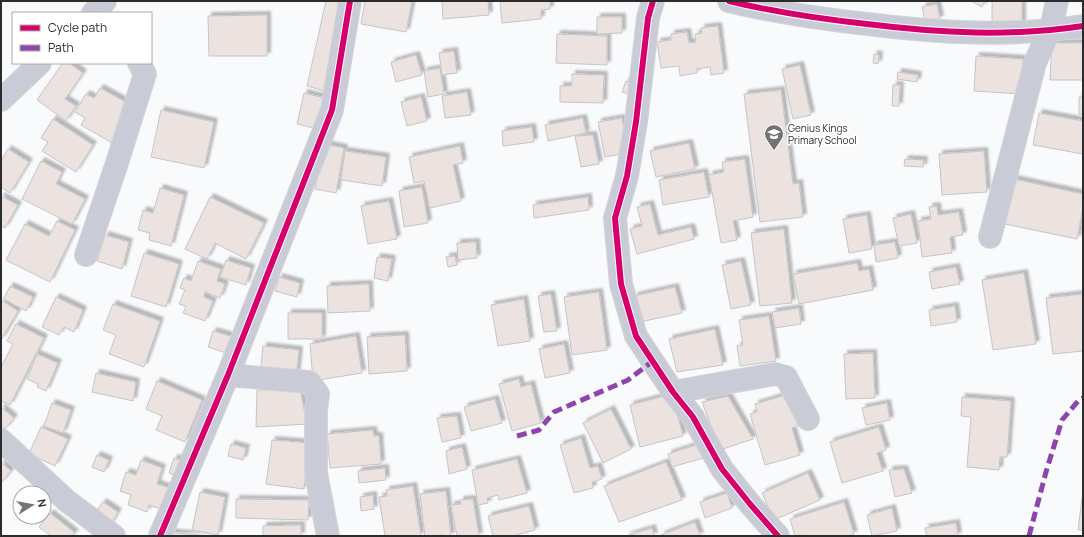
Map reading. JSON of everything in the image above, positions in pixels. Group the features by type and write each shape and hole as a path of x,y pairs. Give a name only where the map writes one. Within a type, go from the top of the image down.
{"street":[{"path":"93,12 105,1"},
{"path":"160,536 228,375 332,110 350,1"},
{"path":"653,1 648,18 636,122 626,176 615,218 621,284 636,336 673,392 693,417 722,469 778,536"},
{"path":"729,1 831,20 916,30 968,33 1048,31 1083,26"},
{"path":"990,236 1034,63 1052,24 1057,1"},
{"path":"1,100 39,64"},
{"path":"86,255 145,74 140,64"},
{"path":"673,392 775,374 786,377 808,420"},
{"path":"228,375 309,382 318,394 316,411 316,473 328,536"},
{"path":"1,440 67,501 114,536"}],"building":[{"path":"326,1 345,1 325,91 307,86"},
{"path":"365,1 412,1 406,32 361,24"},
{"path":"442,1 488,1 489,15 443,19"},
{"path":"500,1 550,1 550,9 541,10 541,19 502,23"},
{"path":"971,1 985,1 982,7"},
{"path":"992,1 1022,1 1022,25 992,25"},
{"path":"937,4 940,19 925,21 922,7"},
{"path":"267,15 267,56 209,56 208,16"},
{"path":"597,17 622,17 622,33 597,34"},
{"path":"718,26 724,73 711,75 710,67 696,69 697,73 680,76 679,66 661,68 657,42 671,40 671,34 687,32 689,43 696,42 695,34 702,33 701,28"},
{"path":"557,34 607,36 607,65 556,63"},
{"path":"1052,43 1083,43 1083,80 1050,80"},
{"path":"454,51 457,73 442,75 439,53"},
{"path":"874,54 879,55 878,64 873,63"},
{"path":"416,55 422,75 396,82 391,62"},
{"path":"976,56 1023,59 1022,94 974,91"},
{"path":"62,64 70,64 83,73 65,99 76,106 66,121 37,100"},
{"path":"800,65 811,115 793,119 782,69"},
{"path":"440,68 444,94 428,97 424,71"},
{"path":"898,72 918,75 917,82 897,79"},
{"path":"572,74 604,75 603,103 560,102 560,86 572,86"},
{"path":"626,81 640,87 636,97 622,92"},
{"path":"893,85 900,85 899,106 892,106"},
{"path":"100,88 133,106 112,143 81,125 85,118 75,112 86,94 94,98"},
{"path":"781,90 793,184 799,183 803,217 760,222 744,94"},
{"path":"467,92 471,115 445,118 442,96"},
{"path":"304,93 325,98 318,129 297,124"},
{"path":"421,97 427,121 407,126 401,102"},
{"path":"1079,97 1083,97 1083,114 1079,114"},
{"path":"161,110 214,122 204,168 151,157"},
{"path":"1039,113 1083,121 1083,154 1033,145"},
{"path":"583,118 586,133 548,141 545,125"},
{"path":"622,118 627,153 605,157 598,122"},
{"path":"53,119 93,145 76,172 42,151 48,142 41,138"},
{"path":"532,127 534,142 503,146 502,131"},
{"path":"593,135 599,164 581,167 575,136"},
{"path":"689,143 695,169 656,177 650,151"},
{"path":"324,144 344,148 336,193 315,189"},
{"path":"460,146 463,163 453,165 461,201 430,208 424,181 414,183 409,157"},
{"path":"8,149 29,162 10,193 1,187 1,161"},
{"path":"345,151 386,157 382,186 341,180"},
{"path":"984,151 987,192 942,195 939,154"},
{"path":"745,159 753,217 733,221 737,240 721,243 709,175 724,172 722,162"},
{"path":"905,159 924,160 923,167 904,166"},
{"path":"41,161 62,172 56,184 85,199 72,224 22,199"},
{"path":"704,172 709,197 663,205 659,180"},
{"path":"1014,179 1083,194 1083,207 1077,239 1005,224"},
{"path":"422,187 428,223 404,227 399,191"},
{"path":"160,188 184,195 171,246 149,240 150,233 138,230 143,210 153,213"},
{"path":"1,196 18,205 5,228 1,226"},
{"path":"210,197 264,223 246,259 215,243 207,259 185,249"},
{"path":"588,197 589,210 534,218 533,205"},
{"path":"389,201 397,239 368,244 361,206"},
{"path":"650,204 658,235 691,227 694,239 637,254 630,229 642,226 637,207"},
{"path":"937,206 938,215 959,212 963,235 950,237 952,253 922,257 918,221 931,219 929,207"},
{"path":"911,214 917,243 899,246 893,218"},
{"path":"867,215 872,249 849,253 843,219"},
{"path":"57,221 75,230 50,282 6,260 25,224 49,236"},
{"path":"784,229 792,303 760,306 751,233"},
{"path":"105,235 129,242 122,269 97,261"},
{"path":"476,242 477,258 458,260 457,243"},
{"path":"895,242 898,258 876,262 874,245"},
{"path":"144,253 179,264 166,307 131,296"},
{"path":"455,256 457,265 448,267 446,257"},
{"path":"377,257 392,259 388,281 374,278"},
{"path":"226,260 251,268 246,285 220,277"},
{"path":"198,261 221,269 217,281 225,284 220,298 205,292 204,297 213,301 205,321 183,313 186,306 179,304 185,290 180,288 184,278 191,281"},
{"path":"741,261 751,305 731,309 722,265"},
{"path":"857,263 859,271 869,269 873,290 799,304 793,274"},
{"path":"956,267 960,284 932,289 929,272"},
{"path":"1024,273 1036,344 993,350 982,280"},
{"path":"279,277 300,283 297,297 275,291"},
{"path":"369,284 370,311 328,313 327,286"},
{"path":"10,286 33,297 26,311 4,299"},
{"path":"675,287 682,313 640,322 634,296"},
{"path":"599,292 607,350 572,355 564,297"},
{"path":"551,294 557,331 544,332 538,296"},
{"path":"1083,294 1083,351 1053,354 1046,298"},
{"path":"56,297 83,310 74,332 64,327 59,335 42,327"},
{"path":"524,299 530,341 498,346 491,305"},
{"path":"1,300 18,311 1,340"},
{"path":"113,304 160,321 144,367 109,354 116,335 103,330"},
{"path":"955,306 957,322 931,326 929,310"},
{"path":"799,308 801,324 775,328 772,312"},
{"path":"288,313 322,313 322,339 288,339"},
{"path":"769,316 776,361 740,366 737,346 743,345 739,320"},
{"path":"16,324 44,338 10,405 1,401 1,367 13,344 7,341"},
{"path":"715,329 723,365 677,372 669,339"},
{"path":"213,331 240,339 235,356 208,347"},
{"path":"405,335 407,371 369,374 367,337"},
{"path":"356,336 362,373 313,381 310,344"},
{"path":"564,344 570,373 545,378 539,349"},
{"path":"263,346 299,350 296,378 260,374"},
{"path":"873,353 875,398 846,399 844,354"},
{"path":"37,354 58,363 46,391 37,387 38,384 27,379"},
{"path":"96,373 136,382 133,401 92,392"},
{"path":"519,379 521,387 531,384 541,423 512,431 499,384"},
{"path":"157,381 202,400 185,442 156,430 162,416 146,409"},
{"path":"300,389 307,424 256,427 257,390"},
{"path":"672,394 683,436 640,447 630,405"},
{"path":"789,394 798,426 792,428 800,455 765,465 750,414 757,412 755,404"},
{"path":"728,396 753,439 720,450 702,402"},
{"path":"962,397 1011,401 1007,457 1000,457 999,470 967,467 971,417 961,416"},
{"path":"495,399 502,423 471,431 464,407"},
{"path":"52,403 71,410 63,433 44,426"},
{"path":"887,403 890,420 866,425 862,408"},
{"path":"1,407 14,418 5,429 1,426"},
{"path":"611,409 631,449 603,463 583,423"},
{"path":"457,416 461,438 442,442 437,418"},
{"path":"41,427 68,439 55,466 29,454"},
{"path":"879,427 886,450 877,453 883,471 842,483 830,442"},
{"path":"373,430 374,436 379,436 381,464 330,468 327,434"},
{"path":"581,438 590,468 598,466 602,479 592,482 593,488 574,493 560,445"},
{"path":"272,440 309,443 304,489 266,484"},
{"path":"231,444 246,448 243,460 228,456"},
{"path":"699,444 703,458 672,467 668,454"},
{"path":"462,447 467,469 449,474 446,451"},
{"path":"97,455 109,460 104,472 92,467"},
{"path":"174,458 184,461 178,477 169,473"},
{"path":"517,459 527,493 499,500 498,495 487,498 488,503 478,505 472,470"},
{"path":"141,460 162,468 157,484 176,490 169,512 149,505 147,512 128,505 131,495 120,491 126,472 136,475"},
{"path":"1,462 11,471 1,483"},
{"path":"666,462 682,500 619,522 604,486"},
{"path":"385,468 386,480 359,483 358,471"},
{"path":"904,469 912,493 895,497 889,470"},
{"path":"808,473 820,500 774,520 762,493"},
{"path":"413,486 421,536 385,536 379,497 387,496 386,490"},
{"path":"446,491 451,536 425,536 420,494"},
{"path":"200,492 225,497 218,535 192,530"},
{"path":"727,493 732,508 705,518 700,502"},
{"path":"373,495 374,509 361,511 360,497"},
{"path":"1082,498 1083,530 1078,530"},
{"path":"236,499 309,500 308,520 236,518"},
{"path":"473,499 479,536 457,536 451,505 461,504 460,500"},
{"path":"103,502 118,512 110,525 94,515"},
{"path":"844,502 854,534 847,536 795,536 790,519"},
{"path":"529,506 535,530 513,536 493,536 488,516"},
{"path":"892,508 897,531 872,536 867,515"},
{"path":"52,515 75,533 72,536 51,536 39,527 41,525 52,525"},
{"path":"695,522 700,536 661,536 661,535"},
{"path":"956,523 958,536 927,536 925,528"},
{"path":"301,525 301,536 263,536 263,526"},
{"path":"652,528 654,536 626,536"},
{"path":"167,532 208,536 167,536"}],"marked path":[{"path":"517,436 539,430 554,412 628,380 653,361"},
{"path":"1029,536 1062,420 1079,400 1083,398"}],"cycle path":[{"path":"160,536 228,375 332,110 350,1"},
{"path":"653,1 648,18 636,122 627,176 615,218 621,284 636,336 673,392 693,417 722,469 778,536"},
{"path":"729,1 780,12 921,30 1002,33 1029,32 1083,26"}],"place":[{"name":"Genius Kings Primary School","path":"774,151"}]}
